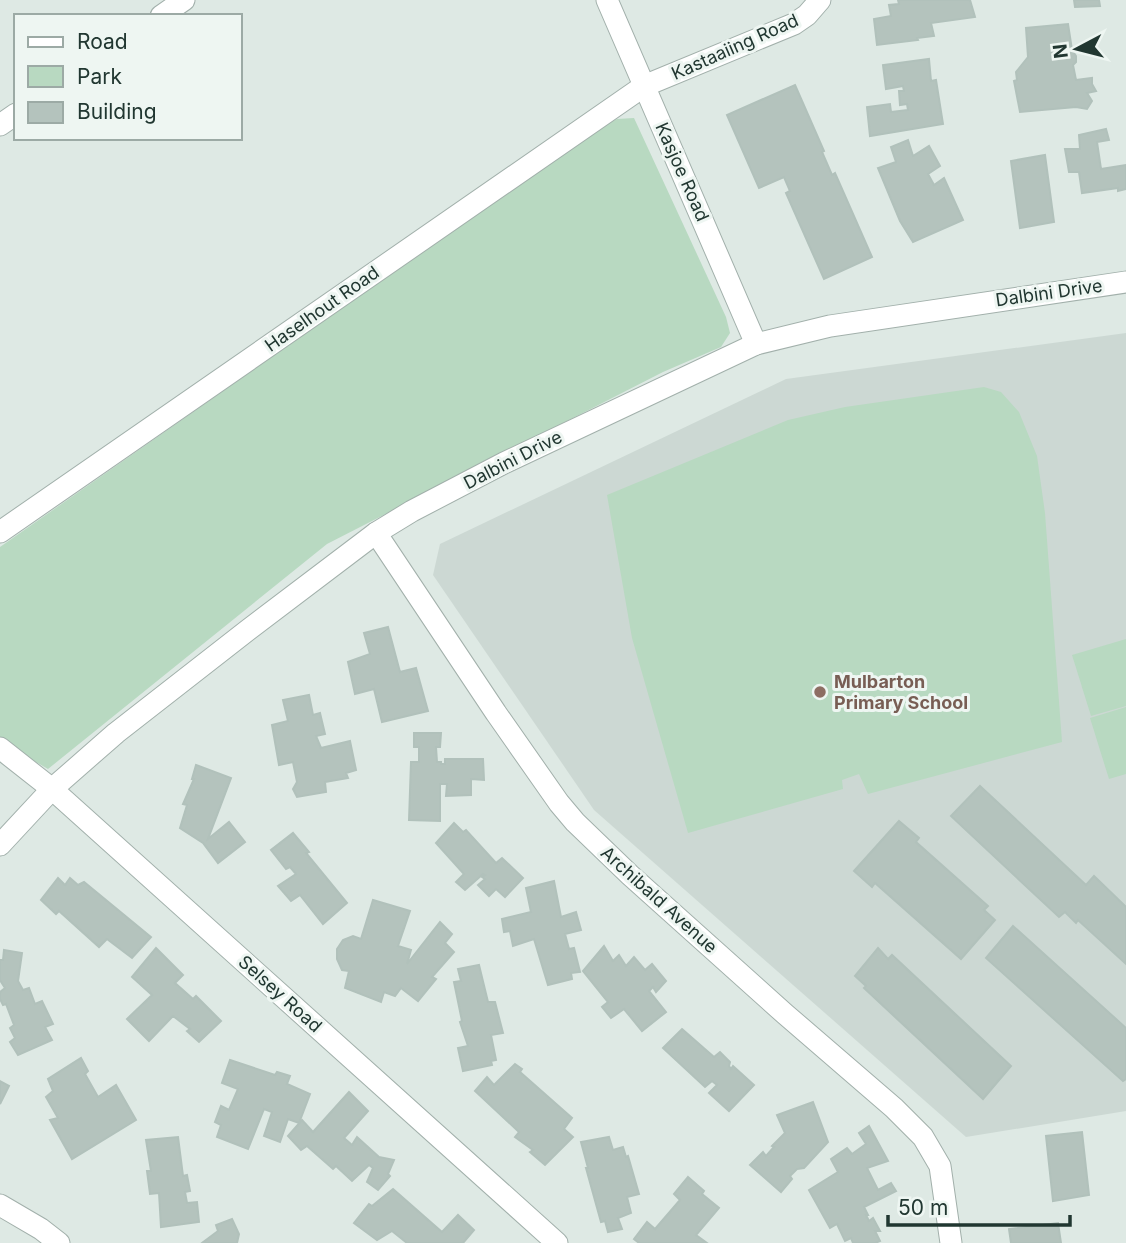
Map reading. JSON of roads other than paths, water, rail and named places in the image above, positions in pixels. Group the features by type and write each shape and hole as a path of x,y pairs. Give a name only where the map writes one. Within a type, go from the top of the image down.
{"street":[{"path":"164,14 184,0"},
{"name":"Kasjoe Road","path":"607,0 756,344"},
{"name":"Kastaaiing Road","path":"644,86 794,24 807,15 820,0"},
{"name":"Haselhout Road","path":"0,532 644,86"},
{"name":"Dalbini Drive","path":"0,845 52,789 116,733 376,533 504,463 756,344 830,326 1126,282"},
{"name":"Archibald Avenue","path":"376,533 503,723 575,822 630,875 894,1108 923,1137 940,1166 951,1243"},
{"name":"Selsey Road","path":"0,748 52,789 557,1243"},
{"path":"0,1205 59,1243"}],"place":[{"name":"Mulbarton Primary School","path":"820,692"}]}
